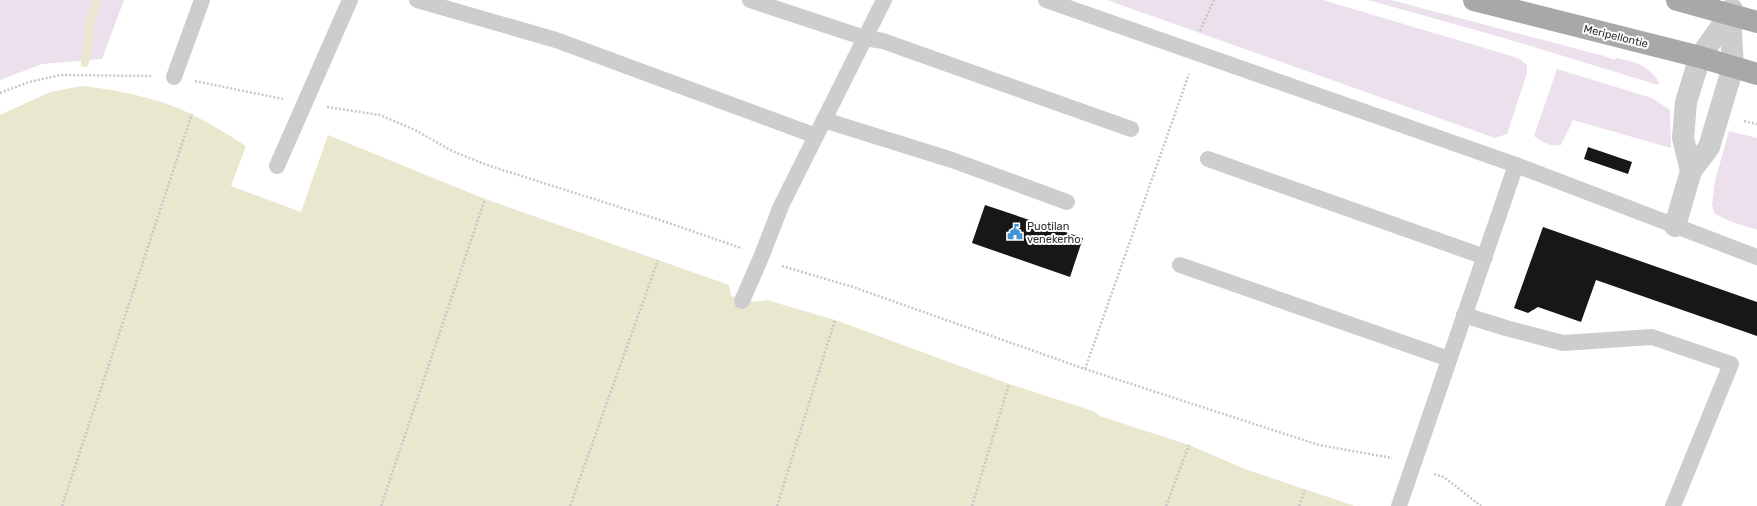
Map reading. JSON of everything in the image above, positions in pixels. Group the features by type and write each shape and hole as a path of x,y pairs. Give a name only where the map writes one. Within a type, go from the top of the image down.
{"main road":[{"name":"Meripellontie","path":"1474,0 1700,57 1757,74"},
{"path":"1677,0 1732,7 1757,22"}],"street":[{"path":"1691,171 1683,138 1686,102 1700,57 1732,7"},
{"path":"1675,226 1691,171 1709,147 1733,67 1732,7"}],"lane":[{"path":"174,77 202,0"},
{"path":"277,166 349,0"},
{"path":"417,0 556,40 816,136"},
{"path":"750,0 865,38 883,41 1131,129"},
{"path":"742,301 762,255 780,206 884,0"},
{"path":"1046,0 1516,165 1757,257"},
{"path":"824,120 952,160 1067,202"},
{"path":"1208,159 1485,257"},
{"path":"1399,506 1516,165"},
{"path":"1180,265 1449,359"},
{"path":"1464,315 1563,343 1652,337 1731,364 1673,506"}],"path":[{"path":"1085,369 1197,53 1201,28 1214,0"},
{"path":"304,104 380,115 417,131 452,151 487,166 660,220 762,255 783,267 853,287 1085,369 1319,445 1390,457 1444,477 1481,506"},
{"path":"62,506 192,114"},
{"path":"381,506 485,199"},
{"path":"570,506 658,260"},
{"path":"777,506 835,320"},
{"path":"972,506 1009,384"},
{"path":"1166,506 1189,446"},
{"path":"1299,506 1305,490"}],"shaded area":[{"path":"0,0 124,0 102,59 42,64 0,80"},
{"path":"1107,0 1323,0 1518,58 1527,65 1527,73 1507,134 1495,138"},
{"path":"1368,0 1391,0 1604,56 1614,60 1616,58 1629,61 1646,68 1659,82 1658,85 1504,38"},
{"path":"1557,69 1652,98 1670,110 1671,148 1573,120 1561,145 1550,145 1534,136"},
{"path":"82,86 124,92 153,99 180,109 213,126 246,146 231,186 301,212 328,135 485,199 729,285 731,296 735,298 753,301 767,300 835,320 1009,384 1093,411 1100,416 1189,445 1245,469 1355,506 0,506 0,115 50,92"},
{"path":"1729,131 1757,138 1757,230 1732,222 1715,214 1712,205 1715,181"}],"building":[{"path":"1588,147 1632,162 1628,174 1584,159"},
{"path":"985,205 1083,238 1070,277 972,243"},
{"path":"1543,227 1757,302 1757,336 1596,280 1581,322 1538,307 1528,313 1514,308"}],"waterway":[{"path":"85,63 91,19 97,0"}],"place":[{"name":"Puotilan venekerho","path":"1015,232"}]}
